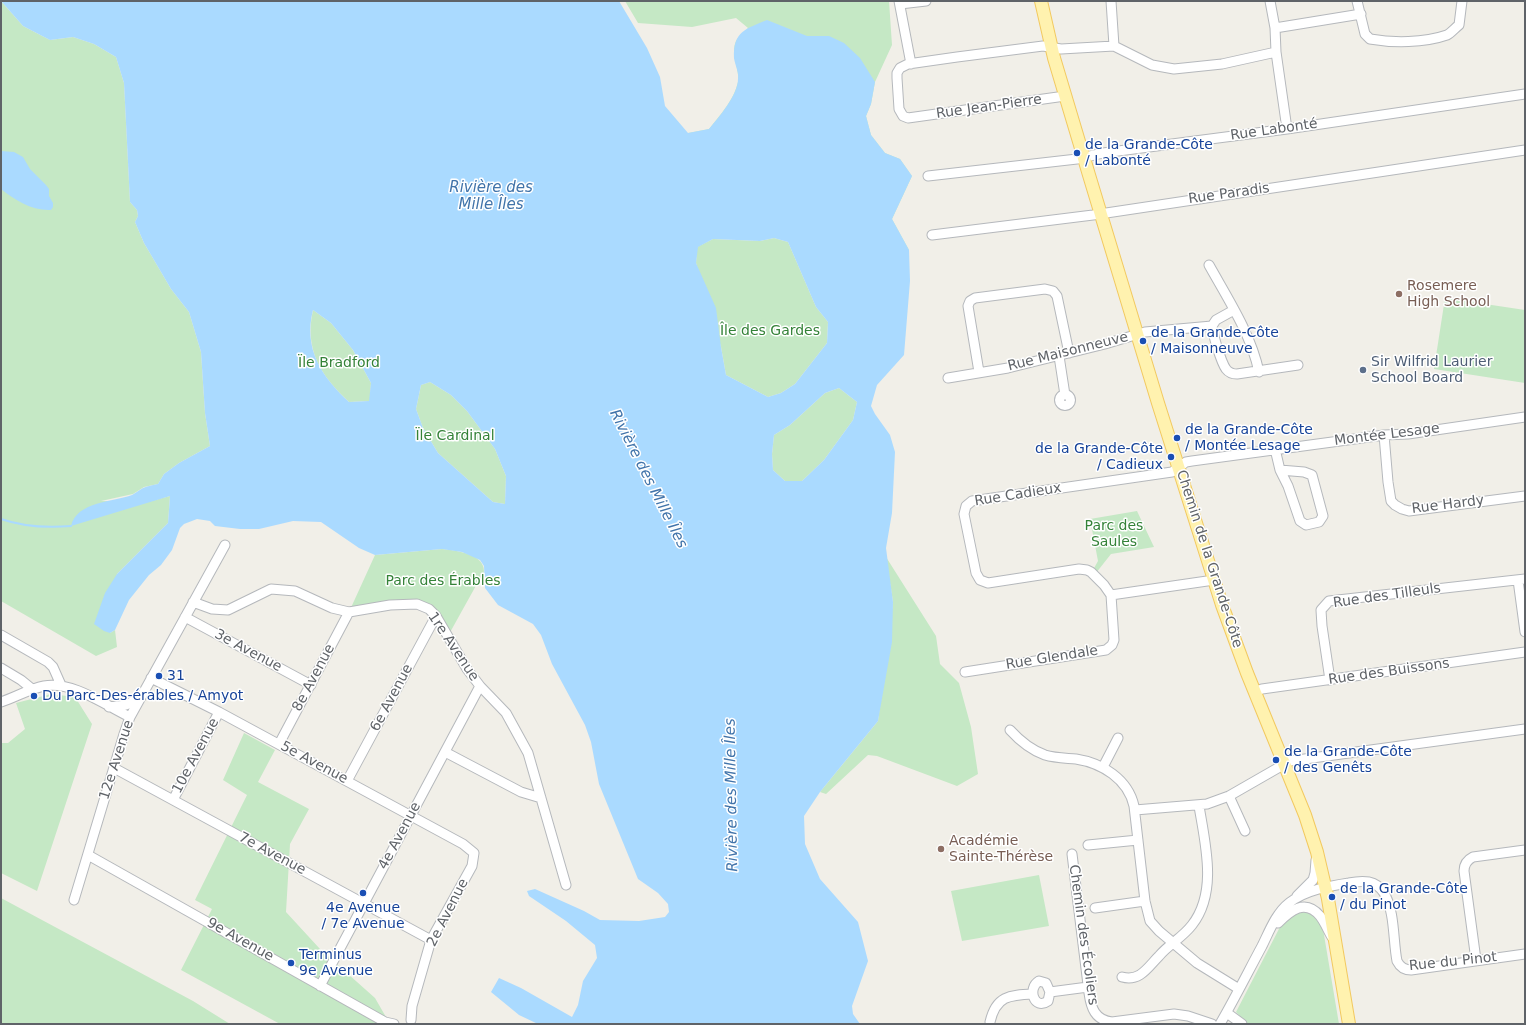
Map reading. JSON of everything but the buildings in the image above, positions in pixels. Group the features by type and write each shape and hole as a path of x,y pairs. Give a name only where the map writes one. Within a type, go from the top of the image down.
{"main road":[{"name":"Chemin de la Grande-Côte","path":"1041,1 1051,48 1065,96 1137,334 1214,580 1228,623 1254,692 1305,815 1317,852 1326,888 1348,1024"}],"street":[{"path":"926,1 900,3 911,64 1043,46 1061,49 1114,46 1152,65 1174,69 1222,64 1276,52"},
{"path":"1111,1 1114,46"},
{"path":"1270,1 1275,28 1276,52 1287,129"},
{"path":"1357,1 1365,34 1370,39 1382,41 1414,41 1448,34 1459,25 1462,1"},
{"path":"1275,28 1361,14"},
{"name":"Rue Jean-Pierre","path":"911,64 900,68 896,78 900,111 904,117 912,118 1065,96"},
{"name":"Rue Labonté","path":"928,176 1084,157 1525,94"},
{"name":"Rue Paradis","path":"932,235 1069,218 1525,150"},
{"path":"1209,265 1234,310 1252,347 1259,372"},
{"path":"979,372 968,308 970,301 974,298 1045,289 1053,291 1057,296 1069,353"},
{"path":"1234,310 1216,320 1212,326 1216,342 1227,370 1235,374 1259,372 1298,365"},
{"name":"Rue Maisonneuve","path":"948,378 1008,368 1105,344 1145,332 1212,326"},
{"path":"1059,356 1065,395"},
{"name":"Montée Lesage","path":"1179,467 1186,462 1384,435 1408,434 1525,416"},
{"name":"Rue Hardy","path":"1384,435 1388,482 1392,501 1395,506 1402,510 1409,511 1525,496"},
{"path":"1275,449 1280,470 1288,486 1300,521 1306,524 1320,522 1322,516 1312,475 1304,472 1280,470"},
{"name":"Rue Cadieux","path":"1111,595 1093,574 1082,569 991,582 982,581 976,573 964,514 966,506 974,501 1172,472 1179,467"},
{"name":"12e Avenue","path":"74,900 130,717 225,545"},
{"path":"1111,595 1214,580"},
{"path":"1521,580 1525,632"},
{"name":"Rue des Tilleuls","path":"1330,680 1321,610 1329,601 1521,580"},
{"name":"1re Avenue","path":"194,602 212,609 228,610 271,589 295,591 332,608 350,612 390,605 417,604 429,609 436,616 467,668 480,686 506,713 528,753 566,885"},
{"name":"Rue Glendale","path":"965,672 1108,649 1114,640 1111,595"},
{"name":"8e Avenue","path":"279,744 350,612"},
{"name":"6e Avenue","path":"347,781 436,616"},
{"name":"3e Avenue","path":"185,617 310,684"},
{"path":"1,635 48,662 53,667 61,685"},
{"name":"Rue des Buissons","path":"1254,692 1262,689 1525,652"},
{"path":"1,668 22,680 32,689"},
{"name":"5e Avenue","path":"152,678 279,744 463,844 474,853"},
{"path":"1,702 32,689 61,685 78,690 130,717"},
{"name":"4e Avenue","path":"320,986 480,686"},
{"path":"109,707 126,705 141,697"},
{"path":"109,707 122,724 124,734"},
{"name":"10e Avenue","path":"173,800 219,712"},
{"path":"1135,810 1199,806 1218,801 1290,762 1525,729"},
{"path":"1010,730 1023,743 1040,753 1086,761 1103,768 1115,776 1126,788 1132,798 1135,810 1145,901 1152,924 1207,970 1239,989"},
{"path":"1103,768 1118,738"},
{"path":"445,752 521,792 541,798"},
{"name":"7e Avenue","path":"114,768 431,940"},
{"path":"1229,796 1245,831"},
{"path":"1122,977 1130,979 1138,977 1166,948 1181,937 1195,920 1202,908 1205,899 1207,877 1199,806"},
{"path":"1088,845 1138,840"},
{"path":"1476,960 1464,871 1465,865 1467,861 1473,857 1525,850"},
{"path":"1220,1024 1282,911 1313,880 1317,852"},
{"name":"2e Avenue","path":"412,1022 412,1006 431,940 472,866 474,853"},
{"name":"Chemin des Écoliers","path":"1072,854 1088,987 1093,1011 1105,1021 1119,1021 1167,1014 1179,1014 1212,1024"},
{"name":"9e Avenue","path":"88,855 385,1022 394,1024"},
{"name":"Rue du Pinot","path":"1326,888 1366,881 1372,882 1381,888 1389,904 1397,961 1405,969 1411,970 1525,954"},
{"path":"1295,899 1326,888"},
{"path":"1096,908 1145,901"},
{"path":"1270,931 1291,911 1299,907 1314,910 1320,916 1335,941"},
{"path":"1039,980 1046,983 1050,992 1048,1001 1043,1004 1039,1004 1036,1001 1033,994 1034,986 1039,980"},
{"path":"1050,992 1088,987"},
{"path":"990,1022 993,1012 1002,999 1012,996 1033,994"},
{"path":"1227,1013 1242,1024"},
{"path":"399,1024 412,1022"}],"green space":[{"path":"1,1 23,26 50,40 73,37 94,44 116,57 124,83 130,202 137,210 138,216 135,222 144,243 171,289 189,312 201,352 205,413 210,446 179,463 164,474 158,484 144,487 133,494 101,501 147,502 170,496 168,523 117,574 110,633 115,630 117,647 96,656 1,601"},
{"path":"625,1 889,1 892,45 875,82 871,104 866,116 871,135 885,153 900,159 912,176 892,219 909,250 688,133 709,129 730,101 738,82 734,46 737,39 748,28 736,18 692,27 638,23"},
{"name":"Île des Gardes","path":"774,238 788,242 816,307 828,322 827,343 795,384 781,393 768,397 726,375 721,347 696,263 697,247 713,239 760,241"},
{"path":"1445,298 1525,310 1525,383 1434,369"},
{"name":"Ïle Bradford","path":"313,310 331,323 353,350 371,383 370,401 349,402 330,382 323,372 313,350 311,338"},
{"name":"Ïle Cardinal","path":"430,382 451,395 467,411 495,449 506,476 505,504 493,502 438,453 423,428 416,409 421,385"},
{"path":"839,388 857,402 853,420 824,460 802,481 785,481 773,470 772,454 774,435 790,425 825,393"},
{"name":"Parc des Saules","path":"1137,511 1154,547 1111,554 1096,573 1093,570 1098,561 1090,519"},
{"name":"Parc des Érables","path":"442,549 459,551 471,555 481,562 484,570 484,575 478,582 448,636 436,616 417,604 349,612 375,555"},
{"path":"886,557 936,636 940,664 959,683 971,727 978,774 957,786 877,756 868,755 826,794 820,792 878,721 893,602"},
{"path":"51,694 75,697 92,724 37,891 1,873 1,743 8,743 25,729 16,703"},
{"path":"244,733 275,750 258,782 309,809 290,844 286,912 320,949 375,998 390,1024 280,1024 181,970 212,909 195,900 247,795 223,780"},
{"path":"1039,875 1049,926 962,941 951,891"},
{"path":"1,898 193,1001 230,1024 1,1024"},
{"path":"1298,911 1312,914 1322,923 1339,1024 1247,1024 1236,1012 1281,925"}],"water":[{"name":"Rivière des Mille Îles","path":"1,1 619,1 647,48 660,77 665,106 688,133 709,129 723,112 731,99 735,92 738,79 734,58 736,42 738,36 742,32 753,26 767,20 807,36 829,36 844,43 860,58 875,82 871,104 866,116 871,135 885,153 900,159 912,176 892,219 909,250 910,281 904,355 877,385 871,406 890,435 895,452 892,513 886,548 893,602 892,642 878,721 820,792 804,816 805,844 820,879 858,922 868,961 852,1006 853,1014 860,1024 538,1024 519,1015 491,992 499,978 521,988 572,1017 578,1005 583,981 597,958 595,945 566,921 529,896 527,891 535,889 584,911 600,920 639,921 665,917 669,912 668,904 658,893 638,879 599,784 591,742 585,725 552,664 541,635 533,624 498,605 485,588 484,566 480,560 462,552 442,549 375,555 359,548 321,522 293,521 259,529 240,529 215,526 210,521 197,519 184,524 180,528 172,550 161,565 149,575 129,600 115,630 110,633 94,624 105,593 117,574 168,523 170,496 71,526 75,518 88,507 132,495 145,487 158,484 164,474 179,463 210,446 205,413 201,352 189,312 171,289 144,243 135,222 138,216 137,210 130,202 124,83 116,57 94,44 73,37 50,40 23,26","holes":["774,238 788,242 816,307 828,322 827,343 795,384 781,393 768,397 726,375 716,308 696,263 698,247 713,239 760,241","313,310 331,323 353,350 371,383 369,401 349,402 331,383 323,372 313,350 311,324","430,382 451,395 467,411 495,449 506,476 505,504 493,502 438,453 423,428 416,409 421,385","839,388 857,402 853,420 824,460 802,481 785,481 773,470 772,454 774,435 790,425 825,393"]},
{"path":"1,151 14,152 23,157 30,169 49,189 49,196 53,203 51,210 31,207 18,201 1,189"}],"waterway":[{"path":"1,519 18,524 36,526 71,526"}],"place":[{"name":"de la Grande-Côte / Labonté","path":"1077,153"},
{"name":"Rosemere High School","path":"1399,294"},
{"name":"de la Grande-Côte / Maisonneuve","path":"1143,341"},
{"name":"Sir Wilfrid Laurier School Board","path":"1363,370"},
{"name":"de la Grande-Côte / Montée Lesage","path":"1177,438"},
{"name":"de la Grande-Côte / Cadieux","path":"1171,457"},
{"name":"31","path":"159,676"},
{"name":"Du Parc-Des-érables / Amyot","path":"34,696"},
{"name":"de la Grande-Côte / des Genêts","path":"1276,760"},
{"name":"Académie Sainte-Thérèse","path":"941,849"},
{"name":"4e Avenue / 7e Avenue","path":"363,893"},
{"name":"de la Grande-Côte / du Pinot","path":"1332,897"},
{"name":"Terminus 9e Avenue","path":"291,963"}]}
